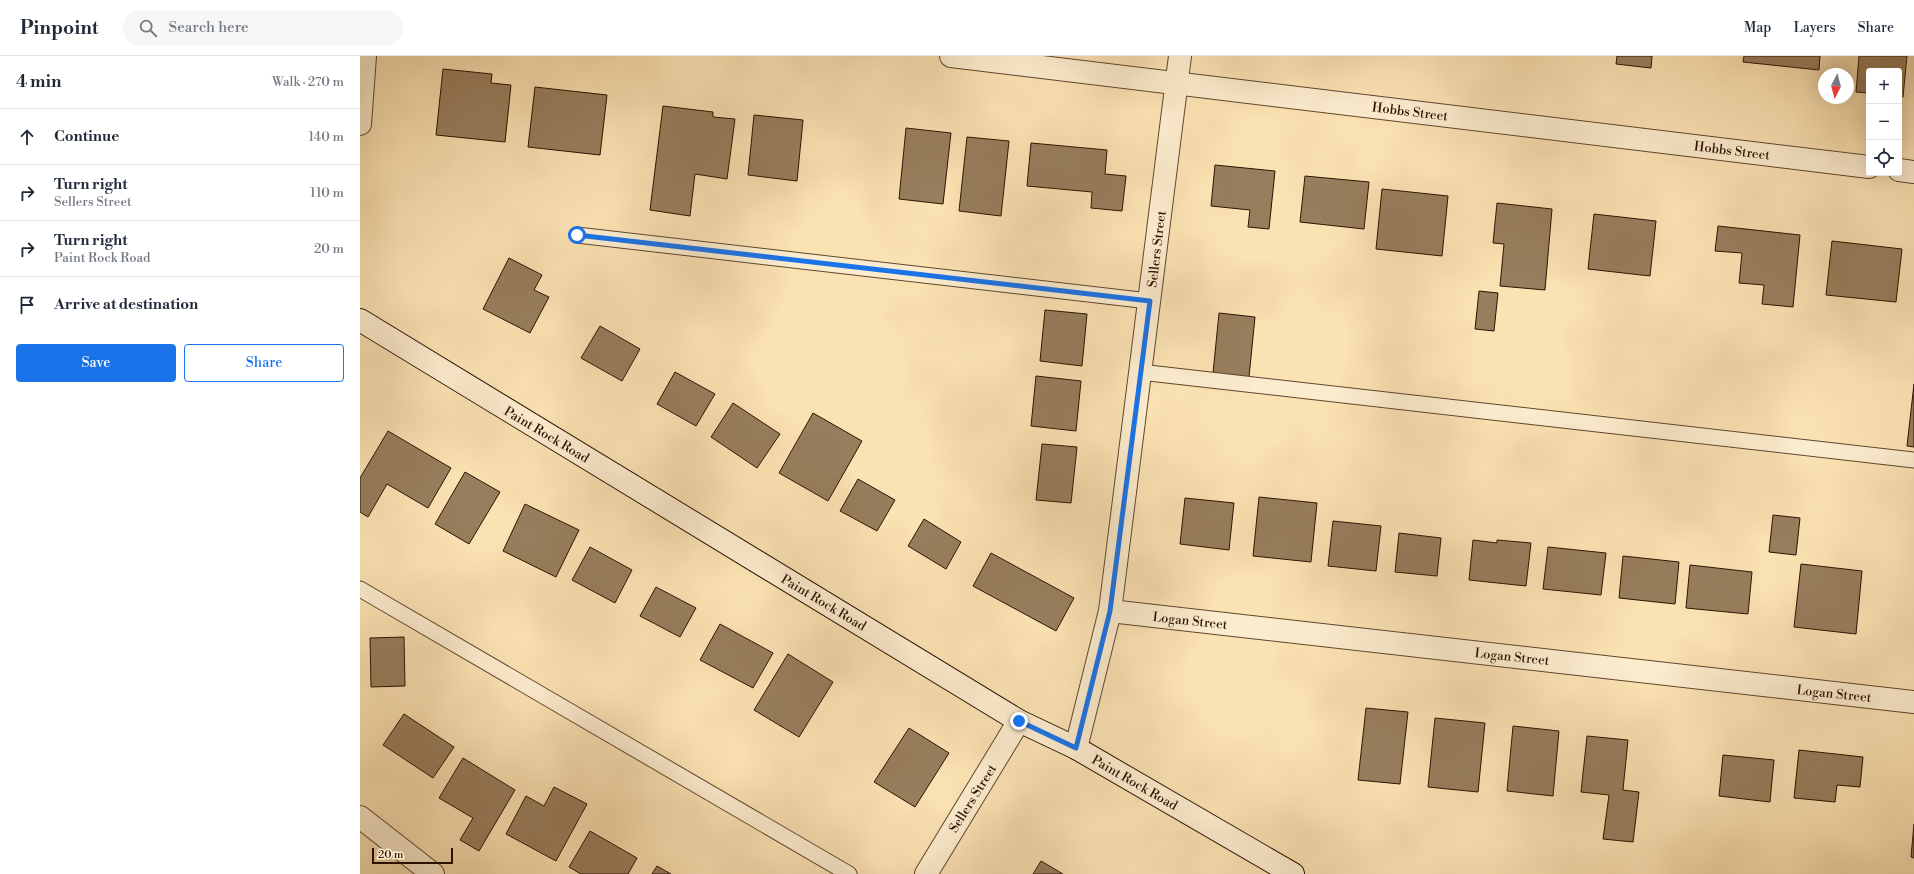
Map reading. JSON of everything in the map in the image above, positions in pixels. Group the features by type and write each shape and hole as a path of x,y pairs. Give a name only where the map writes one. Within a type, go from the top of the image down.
{"street":[{"path":"360,124 365,56"},
{"name":"Hobbs Street","path":"951,56 1177,82 1866,167"},
{"name":"Sellers Street","path":"1076,748 1110,611 1180,56"},
{"path":"1902,170 1914,172"},
{"name":"Paint Rock Road","path":"360,320 1019,721 1076,748 1293,874"},
{"name":"Logan Street","path":"1110,611 1914,702"},
{"name":"Sellers Street","path":"926,874 1019,721"},
{"path":"360,817 433,874"}],"lane":[{"path":"577,235 1150,301"},
{"path":"1140,372 1914,460"},
{"path":"360,589 849,874"}],"building":[{"path":"1617,56 1652,56 1651,68 1616,64"},
{"path":"1744,56 1820,56 1818,70 1743,62"},
{"path":"1859,56 1907,56 1903,97 1902,68 1866,68 1866,93 1856,92"},
{"path":"443,69 492,74 491,83 511,85 505,142 436,135"},
{"path":"535,87 607,95 600,155 528,147"},
{"path":"663,106 713,112 713,117 735,119 727,179 695,174 690,216 650,210"},
{"path":"754,115 803,120 797,181 748,175"},
{"path":"906,128 951,133 943,204 899,199"},
{"path":"967,137 1009,141 1001,216 959,211"},
{"path":"1031,143 1107,150 1105,174 1126,176 1122,211 1091,208 1092,192 1027,186"},
{"path":"1215,165 1275,171 1269,229 1248,227 1250,210 1211,206"},
{"path":"1305,176 1369,182 1364,229 1300,222"},
{"path":"1382,189 1448,196 1442,256 1376,249"},
{"path":"1497,203 1552,209 1545,290 1500,286 1504,244 1493,243"},
{"path":"1594,214 1656,221 1650,276 1588,269"},
{"path":"1718,226 1800,235 1793,307 1762,304 1764,285 1739,283 1742,253 1715,251"},
{"path":"1832,241 1902,249 1896,302 1826,295"},
{"path":"509,258 542,275 534,290 549,297 530,333 483,309"},
{"path":"1479,291 1498,293 1494,331 1475,329"},
{"path":"1045,310 1087,314 1082,366 1040,361"},
{"path":"1219,313 1255,317 1249,377 1213,373"},
{"path":"600,326 640,349 622,381 581,358"},
{"path":"675,372 715,394 696,426 657,404"},
{"path":"1036,376 1081,381 1076,431 1031,426"},
{"path":"1914,384 1914,447 1907,446"},
{"path":"733,403 780,434 757,468 711,437"},
{"path":"813,413 862,441 828,501 779,473"},
{"path":"388,431 451,468 428,508 387,484 368,517 360,512 360,478"},
{"path":"1042,444 1077,447 1071,503 1036,500"},
{"path":"465,472 500,492 469,544 435,524"},
{"path":"858,479 895,500 877,531 840,511"},
{"path":"1259,497 1317,503 1311,562 1253,556"},
{"path":"1185,498 1234,503 1229,550 1180,544"},
{"path":"525,504 579,530 556,577 503,551"},
{"path":"1773,515 1800,518 1796,555 1769,552"},
{"path":"924,519 961,542 946,569 908,546"},
{"path":"1333,521 1381,526 1376,571 1328,566"},
{"path":"1399,533 1441,538 1437,576 1395,572"},
{"path":"1473,540 1497,543 1497,540 1531,543 1526,586 1469,580"},
{"path":"590,547 632,570 615,603 572,580"},
{"path":"1548,547 1606,553 1601,595 1543,589"},
{"path":"991,553 1074,598 1056,631 973,586"},
{"path":"1623,556 1679,562 1675,604 1619,598"},
{"path":"1801,564 1862,571 1856,634 1794,627"},
{"path":"1690,565 1752,572 1748,614 1686,608"},
{"path":"656,587 696,608 680,637 640,616"},
{"path":"720,624 773,653 753,688 700,660"},
{"path":"404,637 405,686 371,687 370,638"},
{"path":"788,654 833,682 799,737 754,710"},
{"path":"1366,708 1408,712 1400,784 1358,780"},
{"path":"404,714 454,747 433,778 383,745"},
{"path":"1435,718 1485,723 1478,792 1428,787"},
{"path":"1513,726 1559,731 1553,796 1507,791"},
{"path":"909,728 949,753 915,807 874,782"},
{"path":"1587,736 1628,740 1623,790 1639,792 1633,842 1603,839 1609,795 1581,792"},
{"path":"1799,750 1863,757 1860,787 1837,785 1835,802 1794,798"},
{"path":"1723,755 1774,760 1770,802 1719,796"},
{"path":"463,758 515,790 479,851 460,840 473,818 439,798"},
{"path":"554,787 587,804 556,861 506,834 526,796 544,806"},
{"path":"1914,824 1914,858 1911,857"},
{"path":"590,831 637,858 628,874 581,874 569,867"},
{"path":"1041,861 1063,874 1033,874"},
{"path":"657,866 671,874 652,874"}],"route":[{"path":"577,235 1150,301 1110,611 1076,748 1019,721"}]}
